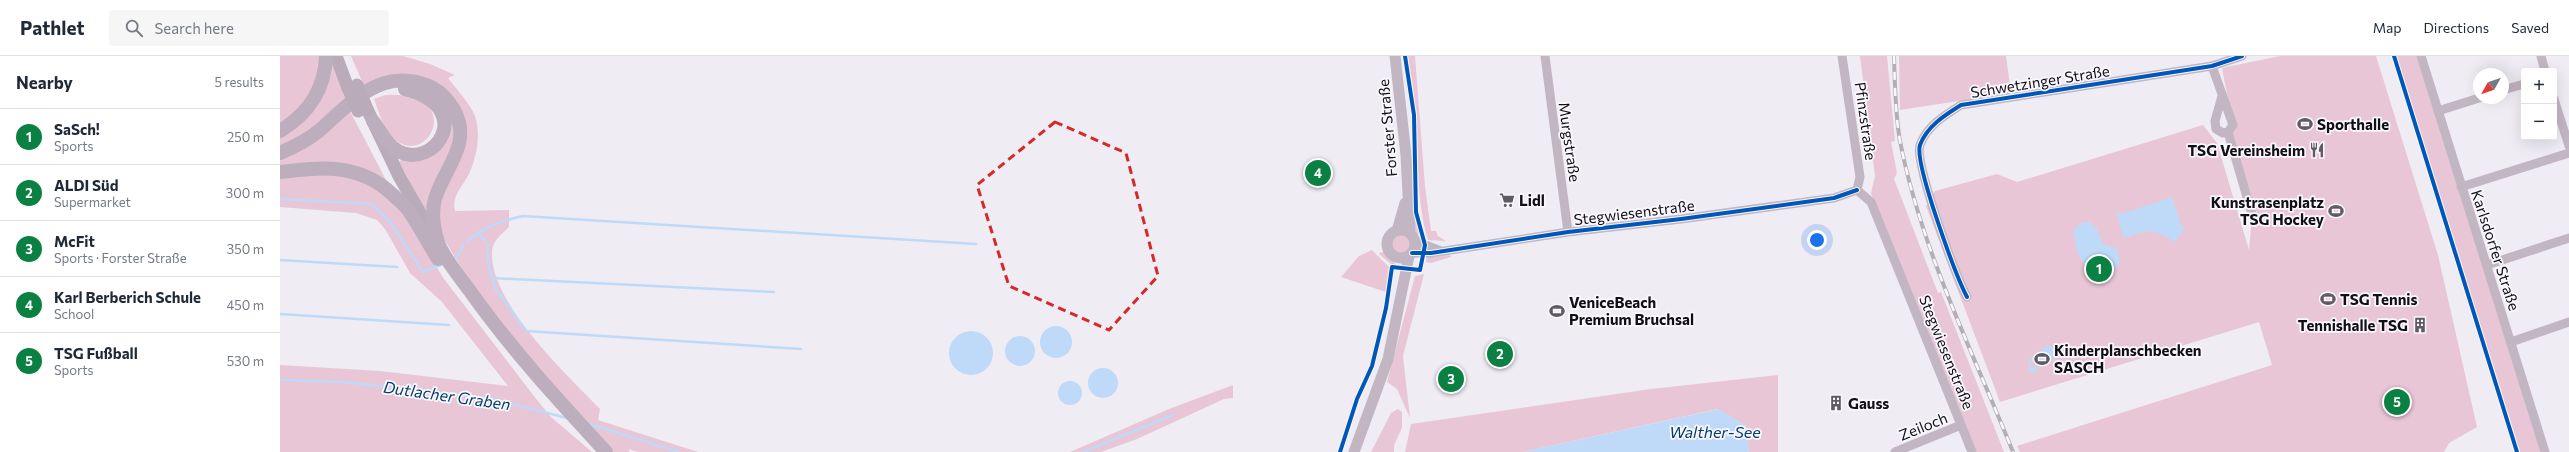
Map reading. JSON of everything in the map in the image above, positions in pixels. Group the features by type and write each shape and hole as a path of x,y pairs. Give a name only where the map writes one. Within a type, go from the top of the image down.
{"main road":[{"path":"280,131 299,117 316,96 324,76 326,56"},
{"path":"336,56 358,88"},
{"path":"345,56 358,88 366,114 408,210"},
{"path":"280,154 306,140 358,88 393,81 418,82 428,86 445,98 457,115 460,126 456,156 435,200 434,222 440,252"},
{"path":"358,88 404,89 429,97 441,110 444,127 438,142 433,148 420,154 404,154 391,146 366,114"},
{"path":"366,114 440,252 460,285 506,353 597,452"},
{"path":"280,172 330,167 355,171 379,183 408,210 440,252"},
{"path":"564,415 586,431 606,452"}],"street":[{"name":"Forster Straße","path":"1396,56 1406,155 1407,197 1412,236"},
{"name":"Murgstraße","path":"1545,56 1568,232"},
{"name":"Pfinzstraße","path":"1842,56 1860,177 1857,190"},
{"name":"Schwetzinger Straße","path":"1967,297 1928,190 1919,155 1920,146 1927,131 1943,116 1961,105 2212,66 2242,56"},
{"name":"Karlsdorfer Straße","path":"2421,56 2545,452"},
{"path":"2541,56 2544,68"},
{"path":"2212,66 2233,125 2228,132"},
{"path":"2509,88 2521,85"},
{"path":"2222,96 2215,121 2216,129 2219,132 2228,132"},
{"path":"2438,111 2473,100"},
{"path":"2556,104 2569,146"},
{"path":"2228,132 2251,211"},
{"path":"2461,187 2569,153"},
{"name":"Stegwiesenstraße","path":"1411,254 1424,254 1568,232 1681,219 1834,198 1857,190 1871,202 1972,452"},
{"name":"Forster Straße","path":"1396,231 1407,197"},
{"path":"1402,286 1396,257 1390,252 1387,245 1390,235 1396,231 1412,236 1441,251"},
{"path":"1354,452 1388,359 1402,286 1411,254 1412,236"},
{"path":"2487,265 2569,238"},
{"path":"1396,257 1411,254"},
{"path":"2511,342 2569,322"},
{"name":"Zeiloch","path":"1895,452 1961,425"}],"highlighted area":[{"path":"1055,122 1126,153 1158,276 1109,330 1009,286 977,185"}],"shaded area":[{"path":"280,56 324,56 313,95 280,128"},
{"path":"351,56 403,56 430,64 455,75 448,78 473,111 477,123 478,138 472,167 456,196 454,206 455,211 509,210 509,227 496,240 492,251 494,271 503,292 516,314 550,357 600,409 598,420 698,452 638,452 628,449 630,452 613,452 551,382 510,335 491,310 456,259 440,229 438,209 440,198 447,176 465,135 433,84 364,86"},
{"path":"1408,56 1415,56 1425,186 1431,231 1436,231 1438,236 1446,241 1428,240 1424,225 1421,209 1413,86"},
{"path":"1860,56 1887,56 1895,141 1891,142 1897,173 1894,179 1938,293 1941,292 2004,452 1975,452 1871,193 1875,176"},
{"path":"1899,56 2006,56 2011,93 1900,110"},
{"path":"2280,56 2376,56 2438,255 2477,427 2449,443 2444,452 2020,452 2017,446 2272,365 2259,322 2000,402 1926,206 1935,191 1997,174 2017,182 2203,125 2217,143 2249,250 2253,206 2232,132 2229,104 2222,68"},
{"path":"2396,56 2417,56 2542,452 2520,452"},
{"path":"332,62 346,99 306,133 280,147 280,136"},
{"path":"385,95 410,97 426,104 433,115 433,127 428,138 418,144 406,145 393,138 384,125 374,99"},
{"path":"350,111 387,182 376,176 280,169 280,159"},
{"path":"449,119 453,119 453,144 426,211 399,162 402,159 414,161"},
{"path":"345,172 391,198 410,224 444,279 537,400 551,417 592,452 280,452 280,365 380,371 508,386 442,302 410,273 385,229 377,220 356,213 280,207 280,176"},
{"path":"1412,222 1419,222 1422,238 1415,230"},
{"path":"1401,235 1407,238 1410,244 1407,250 1401,253 1395,250 1392,244 1395,238"},
{"path":"1372,250 1389,267 1386,292 1341,277 1359,256"},
{"path":"1381,252 1387,252 1396,265 1392,265 1379,254"},
{"path":"1450,255 1451,257 1431,263 1426,262 1427,257"},
{"path":"1424,274 1403,356 1410,418 1397,389 1387,382 1415,276"},
{"path":"1778,375 1778,452 1749,452 1746,426 1718,409 1523,452 1405,452 1411,424 1651,389"},
{"path":"1233,385 1233,398 1224,399 1137,439 1101,452 1070,452 1169,409"},
{"path":"1398,409 1402,412 1402,428 1394,445 1394,452 1371,452 1391,413"}],"water":[{"path":"2172,197 2181,225 2185,228 2175,242 2161,234 2151,231 2124,238 2116,213 2124,213"},
{"path":"2090,222 2097,229 2103,244 2116,248 2119,259 2117,267 2111,273 2102,274 2092,271 2084,263 2077,249 2074,229 2081,223"},
{"path":"1056,326 1067,331 1072,342 1067,353 1056,358 1045,353 1040,342 1045,331"},
{"path":"971,331 983,335 989,341 993,353 989,365 983,371 971,375 959,371 953,365 949,353 953,341 959,335"},
{"path":"1020,336 1031,340 1035,351 1031,362 1020,366 1009,362 1005,351 1009,340"},
{"name":"Kinderplanschbecken SASCH","path":"2047,345 2055,349 2055,358 2050,361 2036,360 2031,362 2030,368 2036,366 2038,368 2035,373 2030,372 2028,369 2029,360 2034,357 2044,358 2042,350"},
{"path":"1103,368 1114,372 1118,383 1114,394 1103,398 1092,394 1088,383 1092,372"},
{"path":"1070,381 1079,384 1082,393 1079,402 1070,405 1061,402 1058,393 1061,384"},
{"name":"Walther-See","path":"1719,409 1746,426 1749,452 1523,452"}],"waterway":[{"path":"280,199 372,204 390,222 423,272 443,264"},
{"path":"467,242 486,228 523,216 976,244"},
{"path":"477,233 486,241"},
{"path":"451,259 459,255 463,245"},
{"path":"488,245 488,262 495,288 526,331 801,349"},
{"path":"280,260 397,267"},
{"path":"492,278 774,292"},
{"path":"280,314 449,325"},
{"name":"Dutlacher Graben","path":"280,380 344,382 490,398 567,418"},
{"name":"Dutlacher Graben","path":"1083,452 1173,415"},
{"name":"Dutlacher Graben","path":"586,423 679,452"}],"railway":[{"path":"1894,56 1898,130 1909,181 1921,221 1949,299 2013,452"}],"cycle path":[{"path":"1340,452 1357,399 1372,366 1386,308 1392,267 1420,270 1425,245 1416,212 1414,115 1405,56"},
{"path":"1967,297 1954,267 1937,220 1923,173 1920,156 1920,145 1923,138 1937,122 1961,105 2212,66 2242,56"},
{"path":"2394,56 2517,452"},
{"path":"1412,253 1431,253 1568,232 1681,219 1834,198 1857,190"}],"place":[{"name":"Sporthalle","path":"2305,124"},
{"name":"TSG Vereinsheim","path":"2317,150"},
{"name":"Karl Berberich Schule","path":"1318,173"},
{"name":"Lidl","path":"1507,200"},
{"name":"Kunstrasenplatz TSG Hockey","path":"2336,211"},
{"name":"SaSch!","path":"2099,269"},
{"name":"TSG Tennis","path":"2328,299"},
{"name":"VeniceBeach Premium Bruchsal","path":"1557,311"},
{"name":"Tennishalle TSG","path":"2420,325"},
{"name":"ALDI Süd","path":"1500,354"},
{"name":"Kinderplanschbecken SASCH","path":"2042,359"},
{"name":"McFit","path":"1451,379"},
{"name":"TSG Fußball","path":"2397,402"},
{"name":"Gauss","path":"1836,403"}]}
